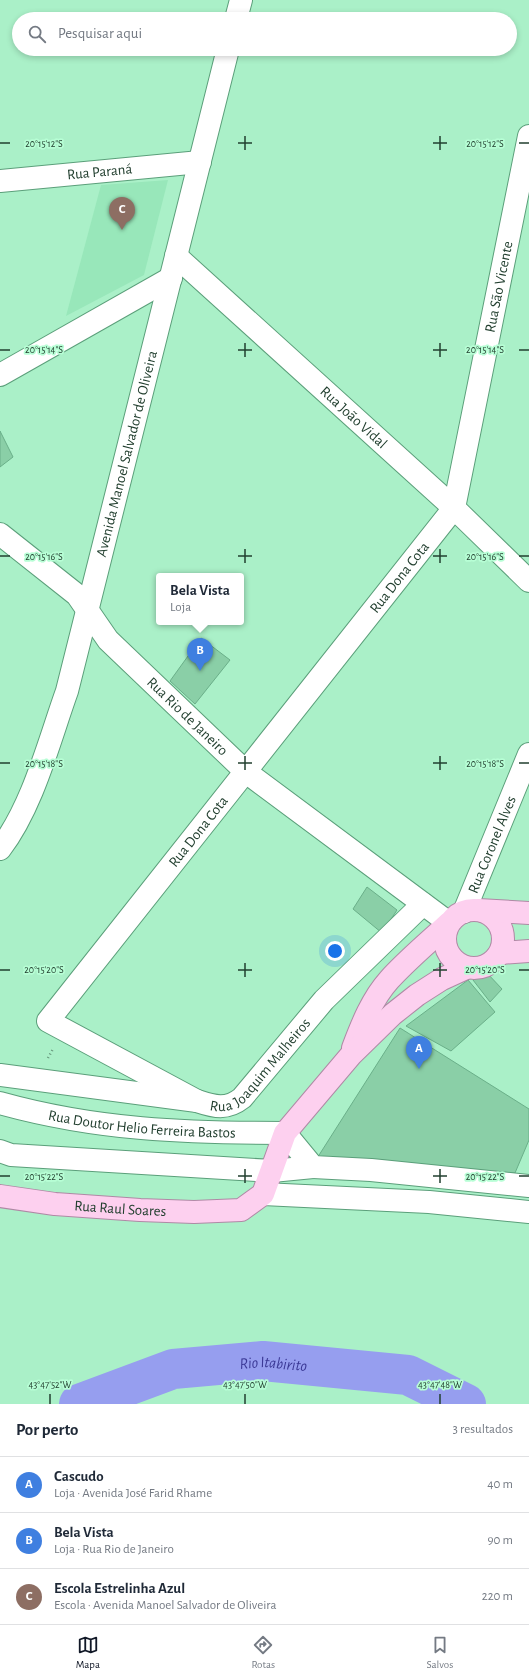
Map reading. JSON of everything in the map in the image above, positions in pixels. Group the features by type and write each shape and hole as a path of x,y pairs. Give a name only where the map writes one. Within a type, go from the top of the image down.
{"main road":[{"path":"351,1055 363,1022 377,996 388,981 462,915 503,910 529,913"},
{"path":"488,914 499,924 503,938 500,953 494,961 486,966 476,969 466,968 451,958 446,950 444,941 445,932 462,915 488,914"},
{"path":"500,953 529,952"},
{"path":"263,1194 285,1133 351,1055 393,1014 417,994 442,978 466,968"},
{"name":"Rua Raul Soares","path":"0,1196 55,1204 194,1212 241,1210 263,1194"}],"street":[{"path":"238,12 241,0"},
{"name":"Avenida Manoel Salvador de Oliveira","path":"0,849 9,836 34,787 66,691 88,610 226,56"},
{"name":"Rua São Vicente","path":"454,508 529,136"},
{"name":"Rua Paraná","path":"0,181 200,162"},
{"name":"Rua João Vidal","path":"176,256 454,508 529,581"},
{"path":"0,375 171,278"},
{"name":"Rua Dona Cota","path":"197,1100 48,1020 454,508"},
{"name":"Rua Rio de Janeiro","path":"0,534 77,595 108,640 246,772 423,904 462,915"},
{"name":"Rua Coronel Alves","path":"462,915 529,754"},
{"name":"Rua Joaquim Malheiros","path":"0,1075 197,1100 211,1105 224,1107 236,1103 242,1098 324,1000 423,904"},
{"name":"Rua Doutor Helio Ferreira Bastos","path":"0,1102 49,1115 115,1127 201,1133 285,1133"},
{"path":"285,1133 313,1167"},
{"path":"0,1151 11,1155 272,1171 313,1167 371,1170 529,1186"},
{"path":"263,1194 429,1202 529,1212"}],"path":[{"path":"41,1080 42,1070 66,1030"}],"shaded area":[{"path":"168,180 144,275 66,316 101,185"}],"building":[{"path":"0,431 13,457 0,467"},
{"path":"201,638 230,660 195,704 170,681"},
{"path":"367,887 397,910 382,933 353,909"},
{"path":"487,973 502,989 490,1002 473,980"},
{"path":"468,980 495,1012 451,1051 406,1026"},
{"path":"400,1028 529,1109 529,1140 515,1173 314,1163"}],"waterway":[{"name":"Rio Itabirito","path":"79,1404 173,1369 263,1361 408,1375 466,1404"}],"place":[{"name":"Escola Estrelinha Azul","path":"122,230"},
{"name":"Bela Vista","path":"200,671"},
{"name":"Cascudo","path":"419,1069"}]}
